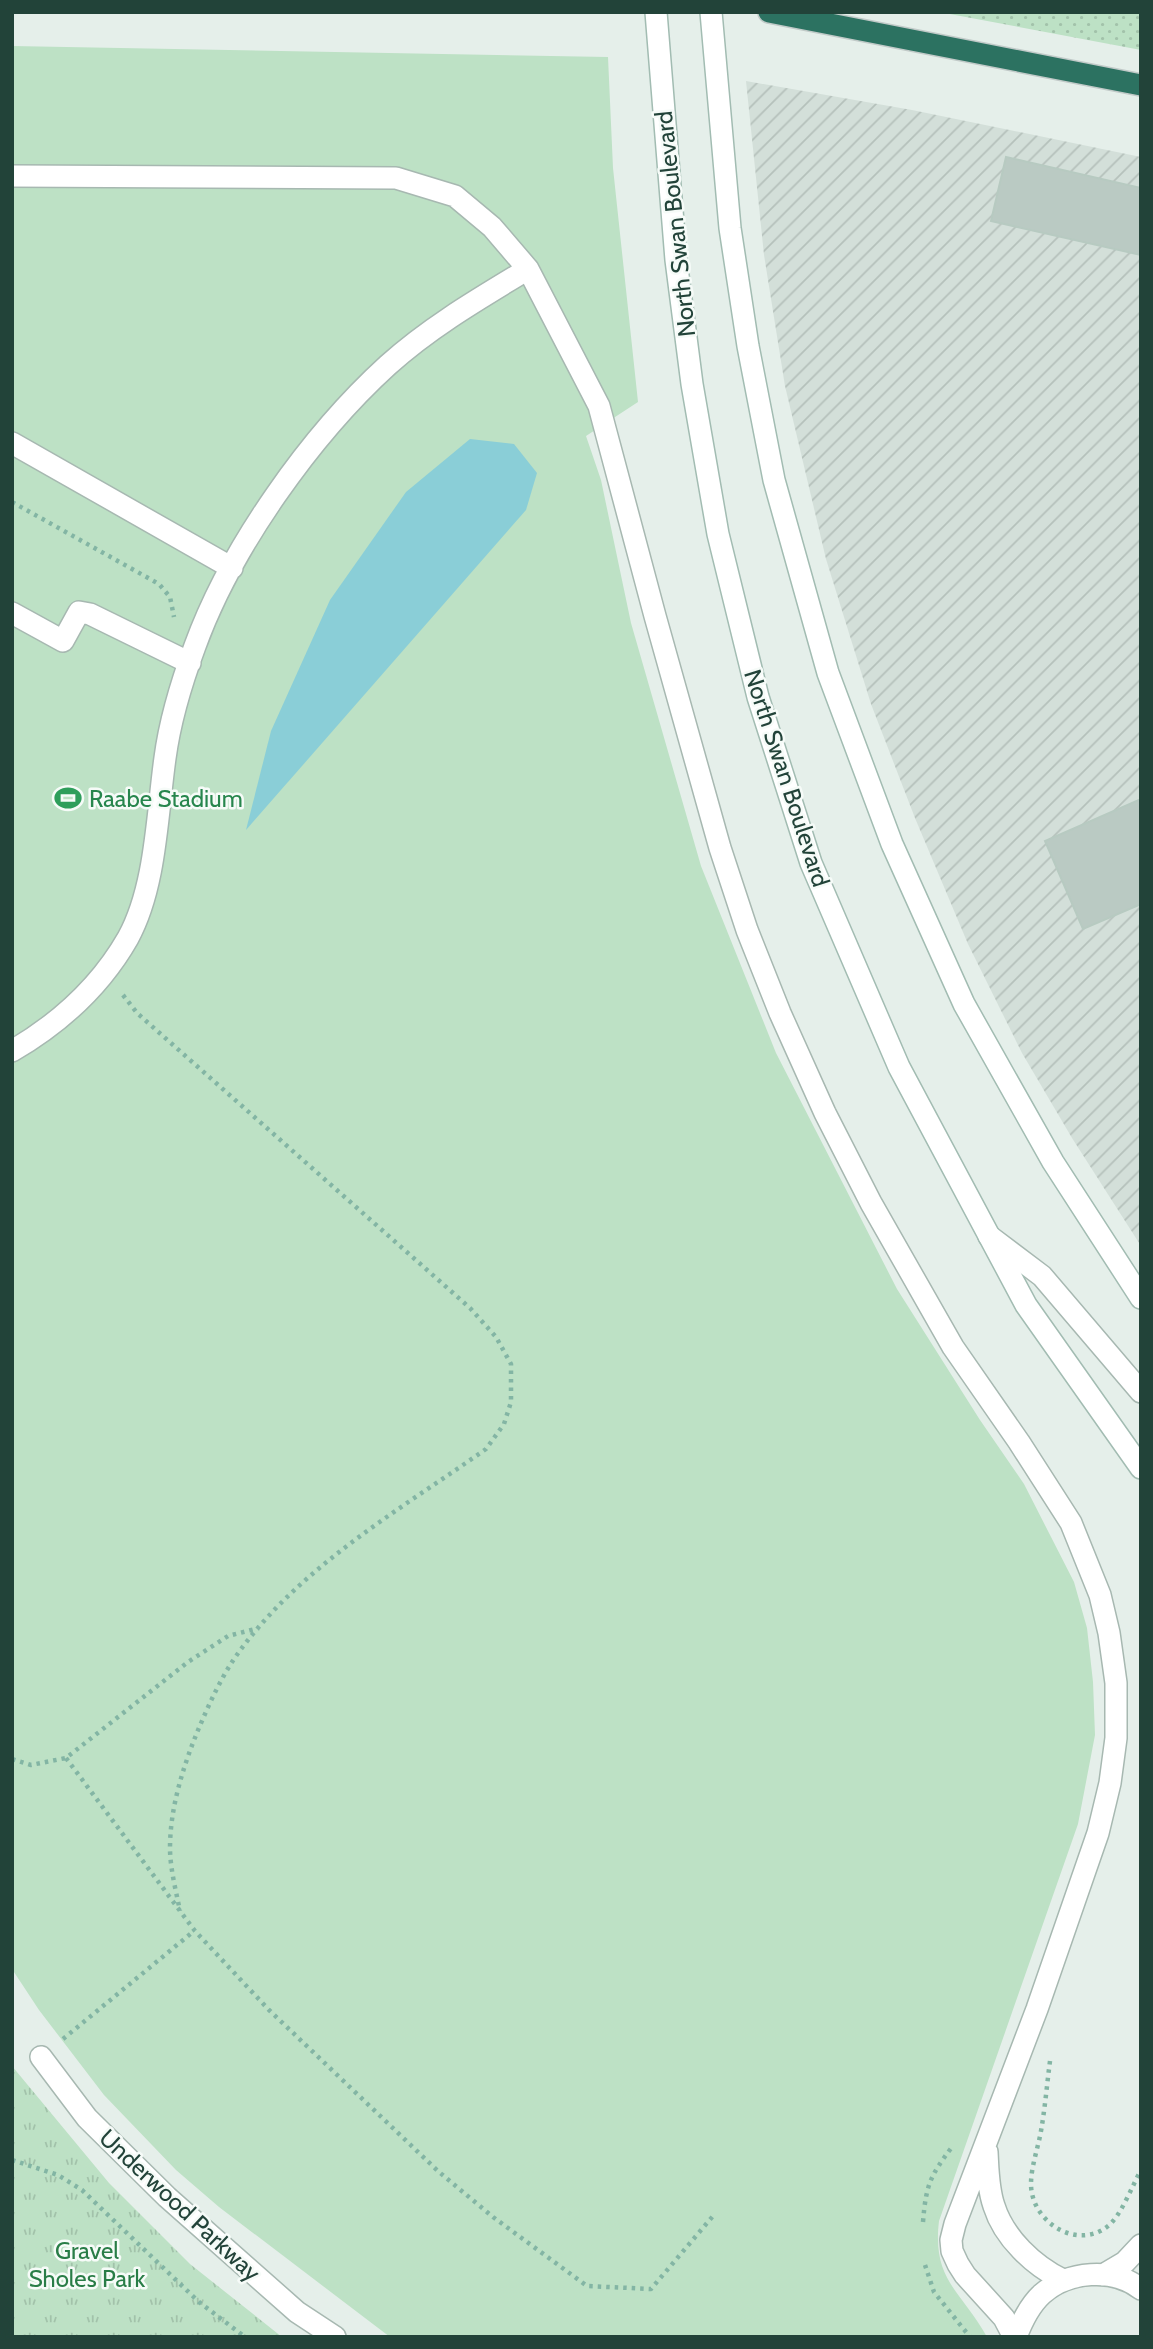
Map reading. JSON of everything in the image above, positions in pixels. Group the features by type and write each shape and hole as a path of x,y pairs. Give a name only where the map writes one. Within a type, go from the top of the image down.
{"highway":[{"path":"769,12 1141,85"}],"main road":[{"name":"North Swan Boulevard","path":"656,12 676,260 692,384 718,534 758,698 816,876 899,1067 1026,1305 1141,1468"},
{"path":"711,12 730,228 748,346 774,480 828,673 892,844 964,1004 1053,1162 1141,1298"},
{"path":"12,176 396,178 455,196 492,227 528,269 599,406 654,616 720,848 747,930 780,1013 825,1113 871,1203 953,1348 1071,1522 1100,1595 1109,1633 1116,1683 1116,1738 1111,1783 1098,1833 951,2240 952,2251 965,2275 1004,2318 1015,2337"},
{"path":"12,1052 41,1035 84,998 129,936 152,859 165,754 179,696 200,633 232,568 266,512 308,453 389,364 430,331 528,269"},
{"path":"12,443 232,568"},
{"path":"12,613 63,641 79,612 90,614 190,663"},
{"path":"989,1236 1042,1276 1141,1392"},
{"name":"Underwood Parkway","path":"41,2057 87,2118 167,2197 297,2312 335,2337"},
{"path":"987,2144 989,2185 993,2206 1000,2222 1032,2260 1046,2272 1063,2280"},
{"path":"1103,2276 1125,2262 1141,2245"},
{"path":"1015,2337 1025,2313 1042,2294 1063,2280 1088,2274 1114,2276 1141,2289"}],"path":[{"path":"12,502 159,584 170,597 175,615 165,650"},
{"path":"102,976 122,993 136,1013 470,1308 496,1337 511,1364 511,1402 504,1424 486,1449 331,1559 273,1612 234,1660 202,1721 182,1772 173,1816 170,1850 180,1911"},
{"path":"12,1759 31,1765 66,1758 188,1662 228,1636 260,1628"},
{"path":"66,1758 194,1931 269,2011 439,2172 493,2217 587,2286 651,2289 713,2216"},
{"path":"41,2057 194,1931"},
{"path":"1050,2060 1031,2185 1036,2208 1045,2219 1056,2228 1077,2236 1098,2232 1110,2225 1141,2170"},
{"path":"12,2160 58,2175 82,2190 199,2302 245,2337"},
{"path":"945,2304 970,2337"}],"shaded area":[{"path":"746,81 912,110 1141,157 1141,1246 1022,1053 968,944 871,704 826,559 785,386 764,255"}],"green space":[{"path":"939,12 1141,12 1141,50"},
{"path":"12,46 608,57 613,168 638,402 586,436 601,480 631,623 701,866 776,1053 897,1289 1024,1484 1074,1582 1087,1628 1095,1735 1078,1824 939,2221 938,2241 944,2272 987,2337 390,2337 219,2207 176,2170 104,2095 39,2010 12,1969"},
{"name":"Gravel Sholes Park","path":"12,2066 109,2183 190,2264 282,2337 12,2337"}],"water":[{"path":"470,439 514,444 537,473 526,510 246,830 271,731 330,600 406,492"}],"building":[{"path":"1006,157 1141,188 1141,255 991,221"},
{"path":"1141,799 1141,904 1083,929 1045,841"}],"place":[{"name":"Raabe Stadium","path":"68,798"}]}
